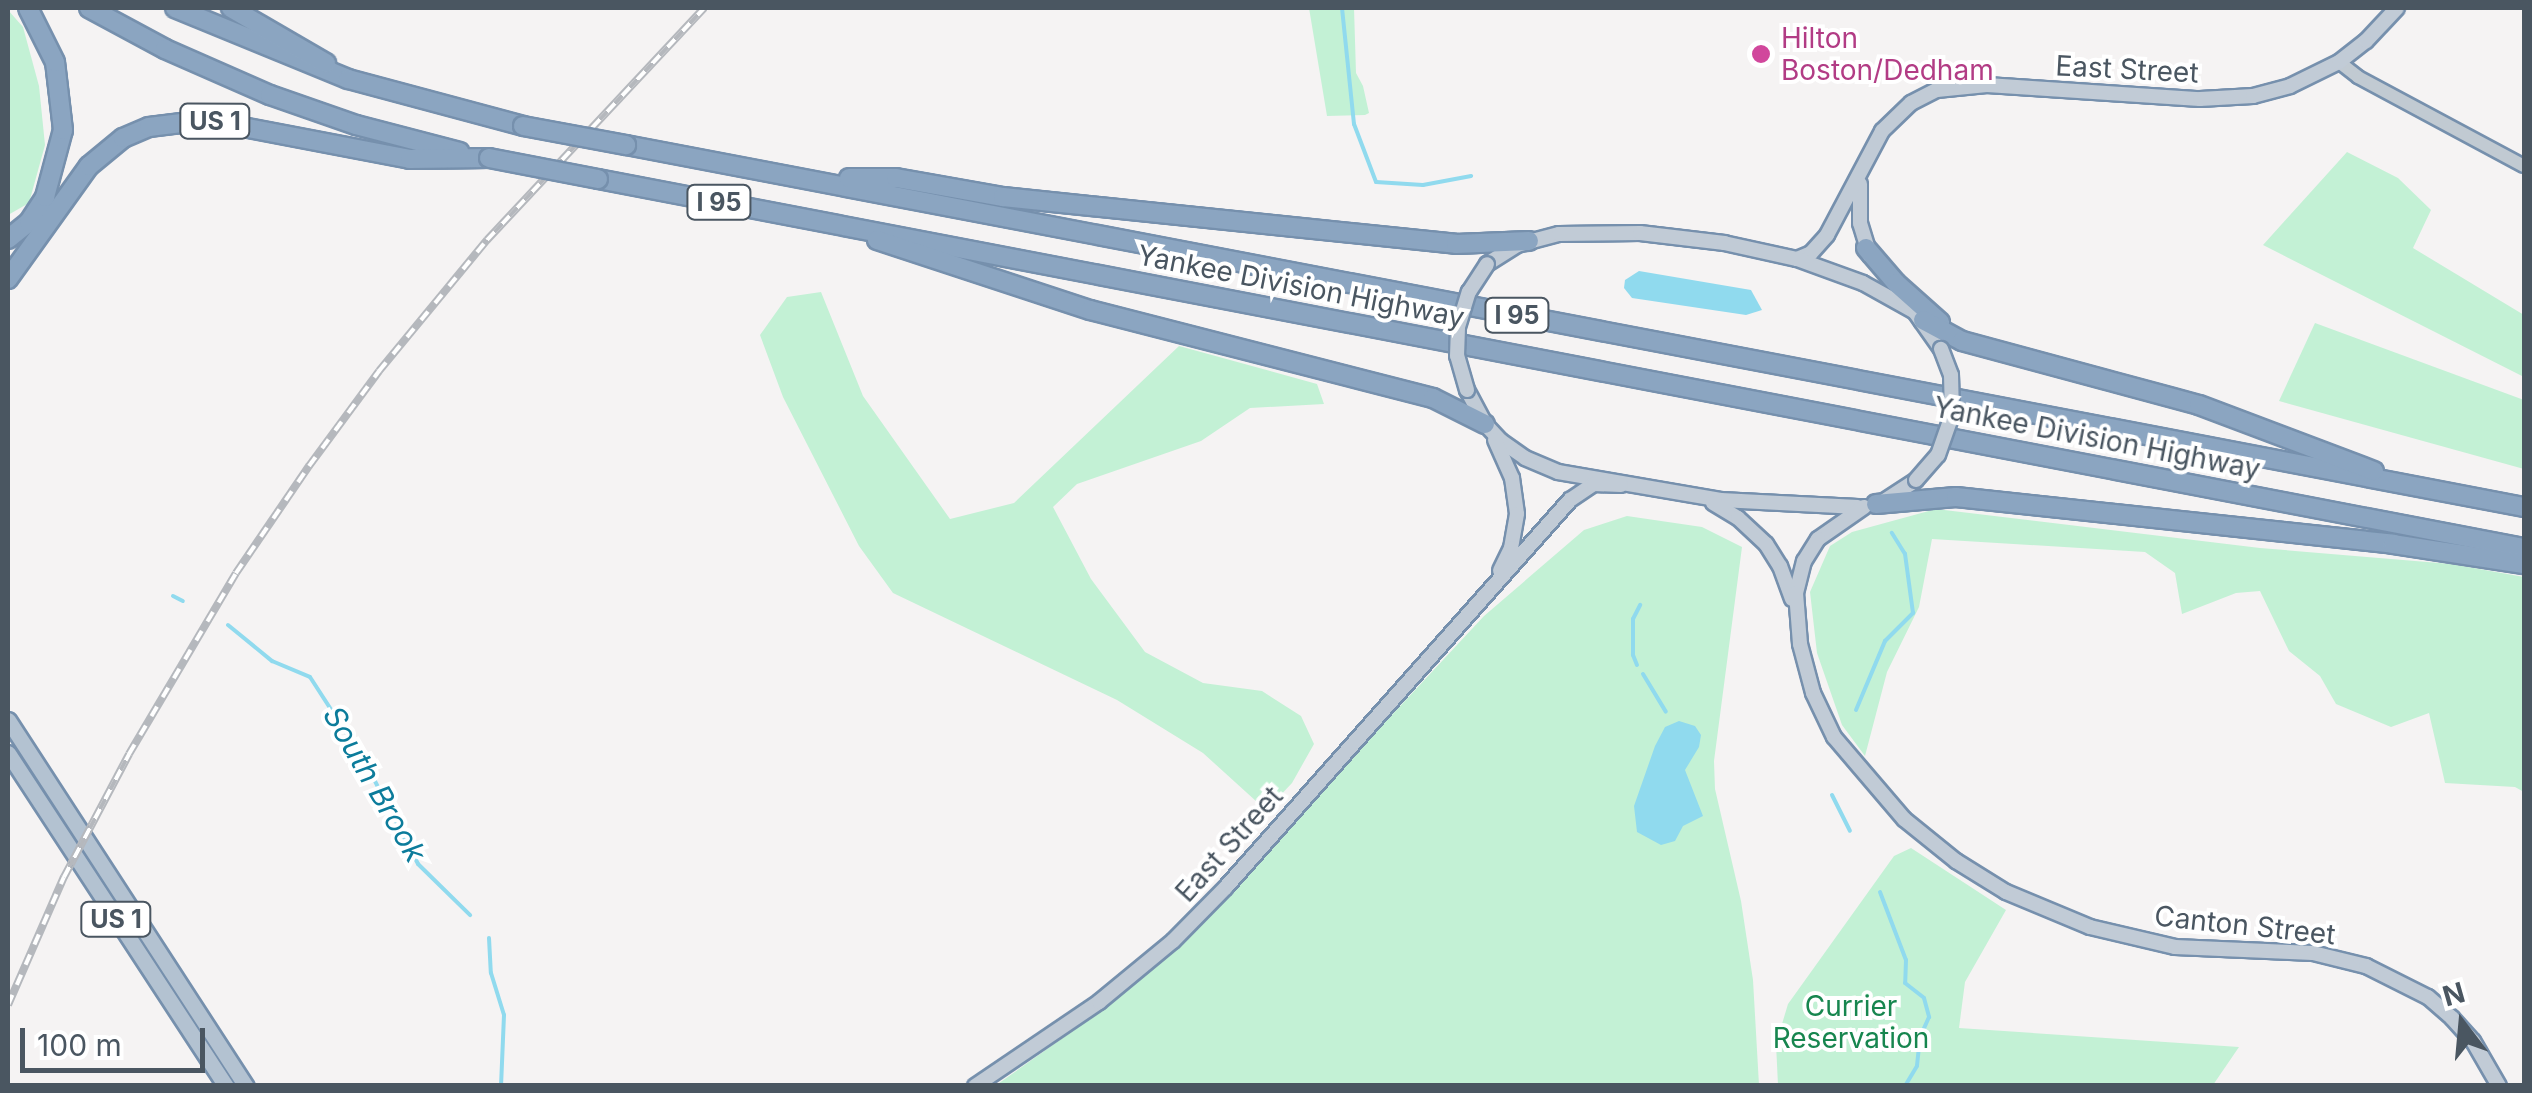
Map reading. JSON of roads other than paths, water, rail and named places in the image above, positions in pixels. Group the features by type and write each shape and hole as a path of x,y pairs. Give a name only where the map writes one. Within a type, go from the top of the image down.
{"highway":[{"path":"8,239 29,222 45,197 63,130 55,62 28,8"},
{"name":"Yankee Division Highway","path":"89,8 185,59 270,96 378,132 489,158 2524,548"},
{"name":"Yankee Division Highway","path":"176,8 264,48 356,82 523,126 2524,508"},
{"path":"231,8 356,82"},
{"name":"US 1","path":"8,279 89,166 124,138 149,127 206,120 410,159 489,158"},
{"path":"802,178 896,178 1003,197 1456,244 1529,241"},
{"path":"840,226 925,260 1090,310 1432,398 1487,427"},
{"path":"1866,248 1896,283 1938,320 1980,344"},
{"path":"1919,316 1962,341 2215,410 2407,485"},
{"path":"1870,505 1946,496 2407,546 2524,564"}],"main road":[{"name":"East Street","path":"1797,259 1808,255 1828,235 1875,141 1899,112 1937,90 1987,85 2220,100 2280,89 2338,62 2366,41 2397,8"},
{"name":"East Street","path":"1862,169 1858,200 1866,248 1887,284 1919,316 1941,349 1951,375 1952,414 1938,454 1916,480"},
{"path":"1529,241 1558,234 1640,233 1724,243 1797,259 1862,283 1919,316"},
{"name":"East Street","path":"1484,596 1511,548 1517,514 1512,478 1467,390 1457,356 1458,327 1469,292 1488,264 1529,241"},
{"path":"1487,427 1538,464 1621,485 1700,498 1817,508 1870,505"},
{"name":"Canton Street","path":"1796,614 1798,579 1811,548 1827,531 1916,480"},
{"name":"East Street","path":"975,1086 1098,1002 1190,924 1578,492 1594,484 1621,485"},
{"name":"Canton Street","path":"1700,498 1738,518 1766,544 1780,566 1796,614 1812,693 1846,754 1904,818 1978,876 2041,909 2124,936 2175,947 2313,953 2366,966 2428,997 2452,1018 2473,1041 2499,1086"},
{"name":"US 1","path":"8,720 246,1086"},
{"name":"US 1","path":"8,752 226,1086"}],"street":[{"path":"2338,62 2358,78 2524,166"}],"water":[{"path":"1639,271 1751,290 1762,310 1746,315 1632,298 1624,288 1625,280"},
{"path":"1679,721 1695,726 1701,735 1699,747 1685,770 1703,816 1683,826 1675,841 1661,845 1637,832 1634,806 1665,727"}],"waterway":[{"path":"1342,8 1354,124 1376,182 1423,185 1471,176"},
{"path":"1856,710 1885,641 1913,613 1905,554 1892,533"},
{"name":"South Brook","path":"173,596 183,601"},
{"path":"1637,665 1633,655 1633,619 1640,605"},
{"name":"South Brook","path":"228,625 272,661 310,677 365,762 418,864 470,915"},
{"path":"1643,674 1666,712"},
{"path":"1832,795 1850,831"},
{"path":"1880,892 1906,960 1905,983 1924,998 1929,1017 1920,1037 1917,1066 1905,1086"},
{"name":"South Brook","path":"489,938 491,973 504,1015 501,1086"}],"railway":[{"path":"8,1005 64,877 129,754 236,573 309,466 379,371 487,240 704,8"}],"place":[{"name":"Hilton Boston/Dedham","path":"1761,54"}],"park label":[{"name":"Currier Reservation","path":"1851,1022"}]}
